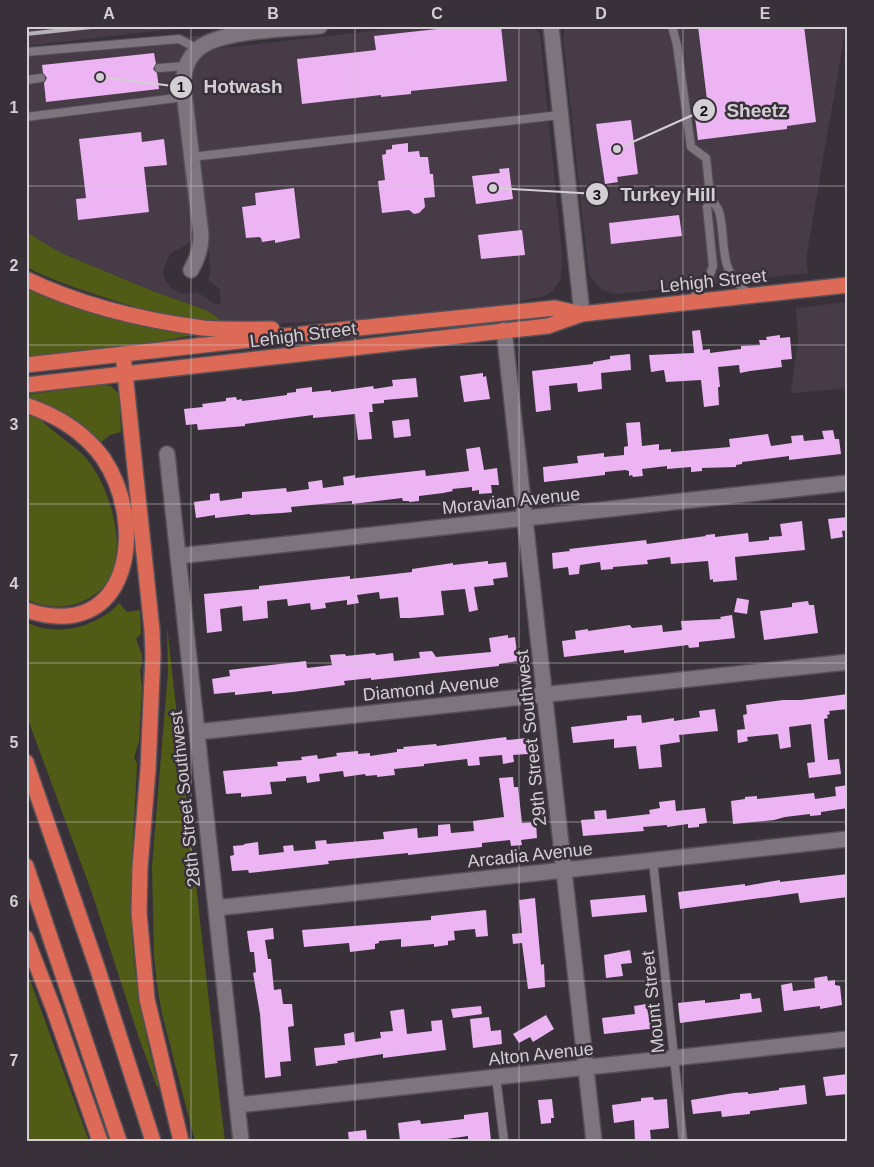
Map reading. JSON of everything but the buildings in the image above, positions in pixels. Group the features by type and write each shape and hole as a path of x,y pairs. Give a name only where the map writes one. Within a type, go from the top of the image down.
{"highway":[{"path":"26,279 68,297 113,312 203,328 339,330"},
{"name":"Lehigh Street","path":"26,385 548,326 582,314 848,285"},
{"name":"Lehigh Street","path":"26,365 555,308 582,314"},
{"path":"123,354 152,638 148,770 140,866 139,913 142,957 149,1008 181,1141"},
{"path":"26,405 51,414 75,429 91,444 114,477 124,511 126,529 124,562 120,577 104,601 95,608 65,618 50,617 26,610"},
{"path":"26,762 97,967 153,1141"},
{"path":"26,866 118,1141"},
{"path":"26,879 53,944"},
{"path":"26,938 54,1010 100,1141"}],"street":[{"path":"191,270 197,260 201,247 201,235 182,84 185,66 198,49 217,38 320,26"},
{"path":"551,26 582,314"},
{"name":"29th Street Southwest","path":"504,330 594,1141"},
{"name":"28th Street Southwest","path":"166,454 241,1141"},
{"name":"Moravian Avenue","path":"178,556 848,483"},
{"name":"Diamond Avenue","path":"197,732 848,662"},
{"name":"Arcadia Avenue","path":"216,908 848,840"},
{"name":"Alton Avenue","path":"238,1105 848,1039"}],"lane":[{"path":"672,26 677,45 691,147 706,158 711,197 720,213 724,257 728,270 734,280 751,295"},
{"path":"26,52 179,39 198,49"},
{"path":"160,68 185,66"},
{"path":"26,80 41,78"},
{"path":"26,117 184,97"},
{"path":"191,157 560,115"},
{"path":"690,302 710,277 713,266 707,207 711,197"},
{"name":"Mount Street","path":"653,861 683,1141"},
{"path":"496,1077 504,1141"}],"shaded area":[{"path":"26,26 199,26 26,46"},
{"path":"416,26 534,26 540,35 562,254 561,278 553,291 545,296 502,305 365,319 266,324 224,322 206,310 155,292 61,253 26,232 26,47 173,36 203,36 189,47 180,61 176,74 192,238 188,244 170,254 163,271 164,278 171,288 179,293 197,292 214,304 221,304 220,289 208,280 211,272 190,83 194,66 200,58 214,49"},
{"path":"565,26 846,26 806,258 808,273 617,294 604,291 597,285 590,276 588,267 563,37"},
{"path":"848,302 848,388 791,392 798,341 796,308"}],"green space":[{"path":"26,232 61,253 155,292 206,310 224,322 193,321 153,312 85,291 34,271 26,267"},
{"path":"26,286 194,333 195,335 125,347 26,357"},
{"path":"99,384 111,386 119,394 121,432 110,435 99,444 26,402 26,395"},
{"path":"26,412 37,415 47,426 85,457 102,484 114,521 117,540 116,558 112,574 103,587 91,597 67,606 42,605 26,599"},
{"path":"119,603 127,612 140,610 141,634 136,639 142,655 140,671 142,687 139,741 134,758 137,763 131,909 135,970 141,1009 159,1087 157,1087 139,1038 92,893 26,714 26,622 37,627 50,629 76,628 100,618"},
{"path":"167,626 225,1141 195,1141 162,1014 157,985 154,955 152,866 168,672"},
{"path":"26,969 89,1141 26,1141"}],"railway":[{"path":"26,34 101,26"}],"place":[{"name":"Hotwash","path":"100,77"},
{"name":"Sheetz","path":"617,149"},
{"name":"Turkey Hill","path":"493,188"}]}
